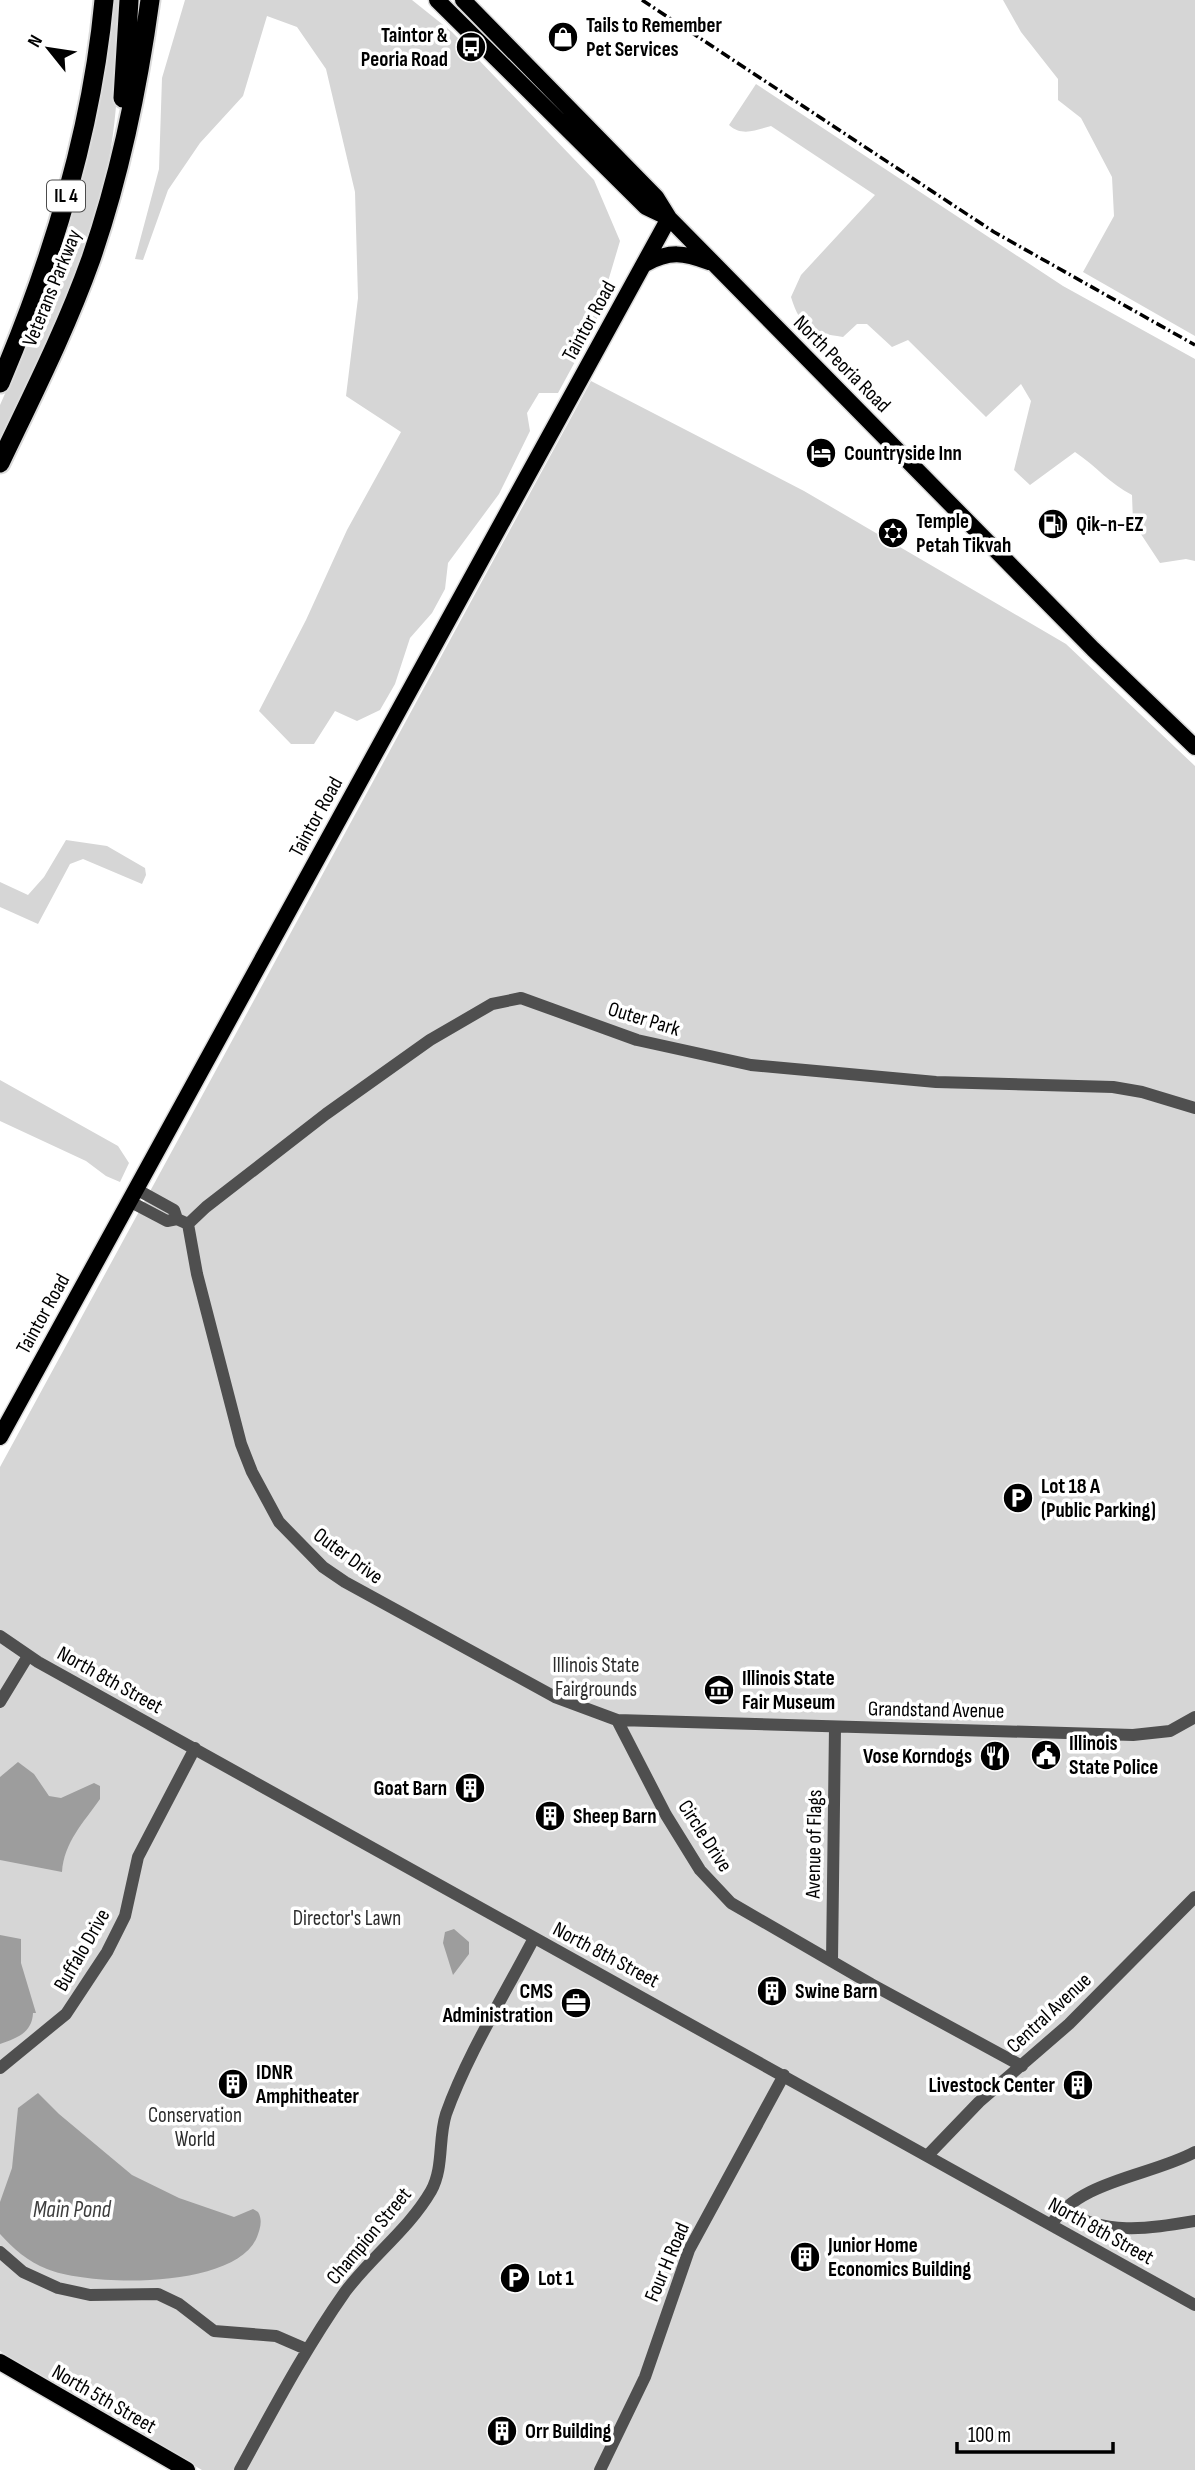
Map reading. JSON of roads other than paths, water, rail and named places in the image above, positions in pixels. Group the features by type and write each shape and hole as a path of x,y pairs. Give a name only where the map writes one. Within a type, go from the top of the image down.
{"highway":[{"name":"Veterans Parkway","path":"0,383 27,317 66,196 93,76 104,0"},
{"path":"118,169 129,0"},
{"name":"Veterans Parkway","path":"0,463 78,291 118,169 134,103 150,0"},
{"path":"134,103 150,58 159,0"}],"main road":[{"name":"North Peoria Road","path":"437,0 646,207 669,218"},
{"name":"North Peoria Road","path":"463,0 656,197 669,218 714,264 1093,649 1195,747"},
{"name":"Taintor Road","path":"0,1437 669,218"},
{"path":"643,266 661,255 674,252 714,264"},
{"name":"North 5th Street","path":"0,2362 187,2470"}],"street":[{"name":"Outer Park","path":"183,1222 377,1076 430,1040 492,1004 522,998 637,1040 751,1065 936,1082 1113,1087 1195,1108"},
{"path":"133,1195 167,1221 183,1222"},
{"name":"Outer Drive","path":"183,1222 241,1444 265,1499 297,1543 323,1567 370,1596 555,1697 617,1720"},
{"name":"North 8th Street","path":"0,1636 28,1656 1195,2305"},
{"path":"0,1702 28,1656"},
{"name":"Grandstand Avenue","path":"617,1720 1133,1735 1170,1731 1195,1717"},
{"name":"Circle Drive","path":"617,1720 666,1815 713,1887 730,1903 1022,2066"},
{"name":"Avenue of Flags","path":"832,1961 835,1727"},
{"name":"Buffalo Drive","path":"0,2068 66,2014 107,1952 125,1916 138,1857 195,1748"},
{"name":"Central Avenue","path":"928,2155 979,2102 1069,2024 1195,1897"},
{"name":"Champion Street","path":"240,2470 306,2349 348,2289 382,2252 430,2191 437,2174 441,2132 456,2090 534,1938"},
{"name":"Four H Road","path":"600,2470 645,2377 689,2250 784,2075"},
{"path":"1051,2225 1061,2209 1090,2193 1195,2152"},
{"path":"1061,2209 1102,2228 1125,2231 1195,2221"},
{"path":"0,2252 23,2272 58,2288 90,2295 159,2294 178,2304 214,2331 276,2336 306,2349"}],"water":[{"path":"18,1762 34,1774 49,1796 61,1798 94,1783 100,1786 100,1799 71,1842 62,1872 0,1860 0,1777"},
{"path":"454,1929 469,1942 469,1954 453,1975 443,1943 445,1932"},
{"path":"0,1935 21,1939 21,1963 36,2013 33,2013 27,2030 0,2044"},
{"name":"Main Pond","path":"38,2093 132,2175 179,2198 234,2217 253,2209 258,2212 261,2221 257,2237 244,2254 222,2266 193,2275 161,2279 95,2279 68,2275 27,2259 0,2234 0,2202 12,2168 18,2108"}],"railway":[{"path":"642,0 994,232 1195,345"}],"place":[{"name":"Tails to Remember Pet Services","path":"563,37"},
{"name":"Taintor & Peoria Road","path":"471,47"},
{"name":"Countryside Inn","path":"821,453"},
{"name":"Qik-n-EZ","path":"1053,524"},
{"name":"Temple Petah Tikvah","path":"893,533"},
{"name":"Lot 18 A (Public Parking)","path":"1018,1498"},
{"name":"Illinois State Fair Museum","path":"719,1690"},
{"name":"Illinois State Police","path":"1046,1755"},
{"name":"Vose Korndogs","path":"995,1756"},
{"name":"Goat Barn","path":"470,1788"},
{"name":"Sheep Barn","path":"550,1816"},
{"name":"Swine Barn","path":"772,1991"},
{"name":"CMS Administration","path":"576,2003"},
{"name":"IDNR Amphitheater","path":"233,2084"},
{"name":"Livestock Center","path":"1078,2085"},
{"name":"Junior Home Economics Building","path":"805,2257"},
{"name":"Lot 1","path":"515,2278"},
{"name":"Orr Building","path":"502,2431"}],"park label":[{"name":"Illinois State Fairgrounds","path":"596,1677"},
{"name":"Director's Lawn","path":"347,1918"},
{"name":"Conservation World","path":"195,2127"}]}
